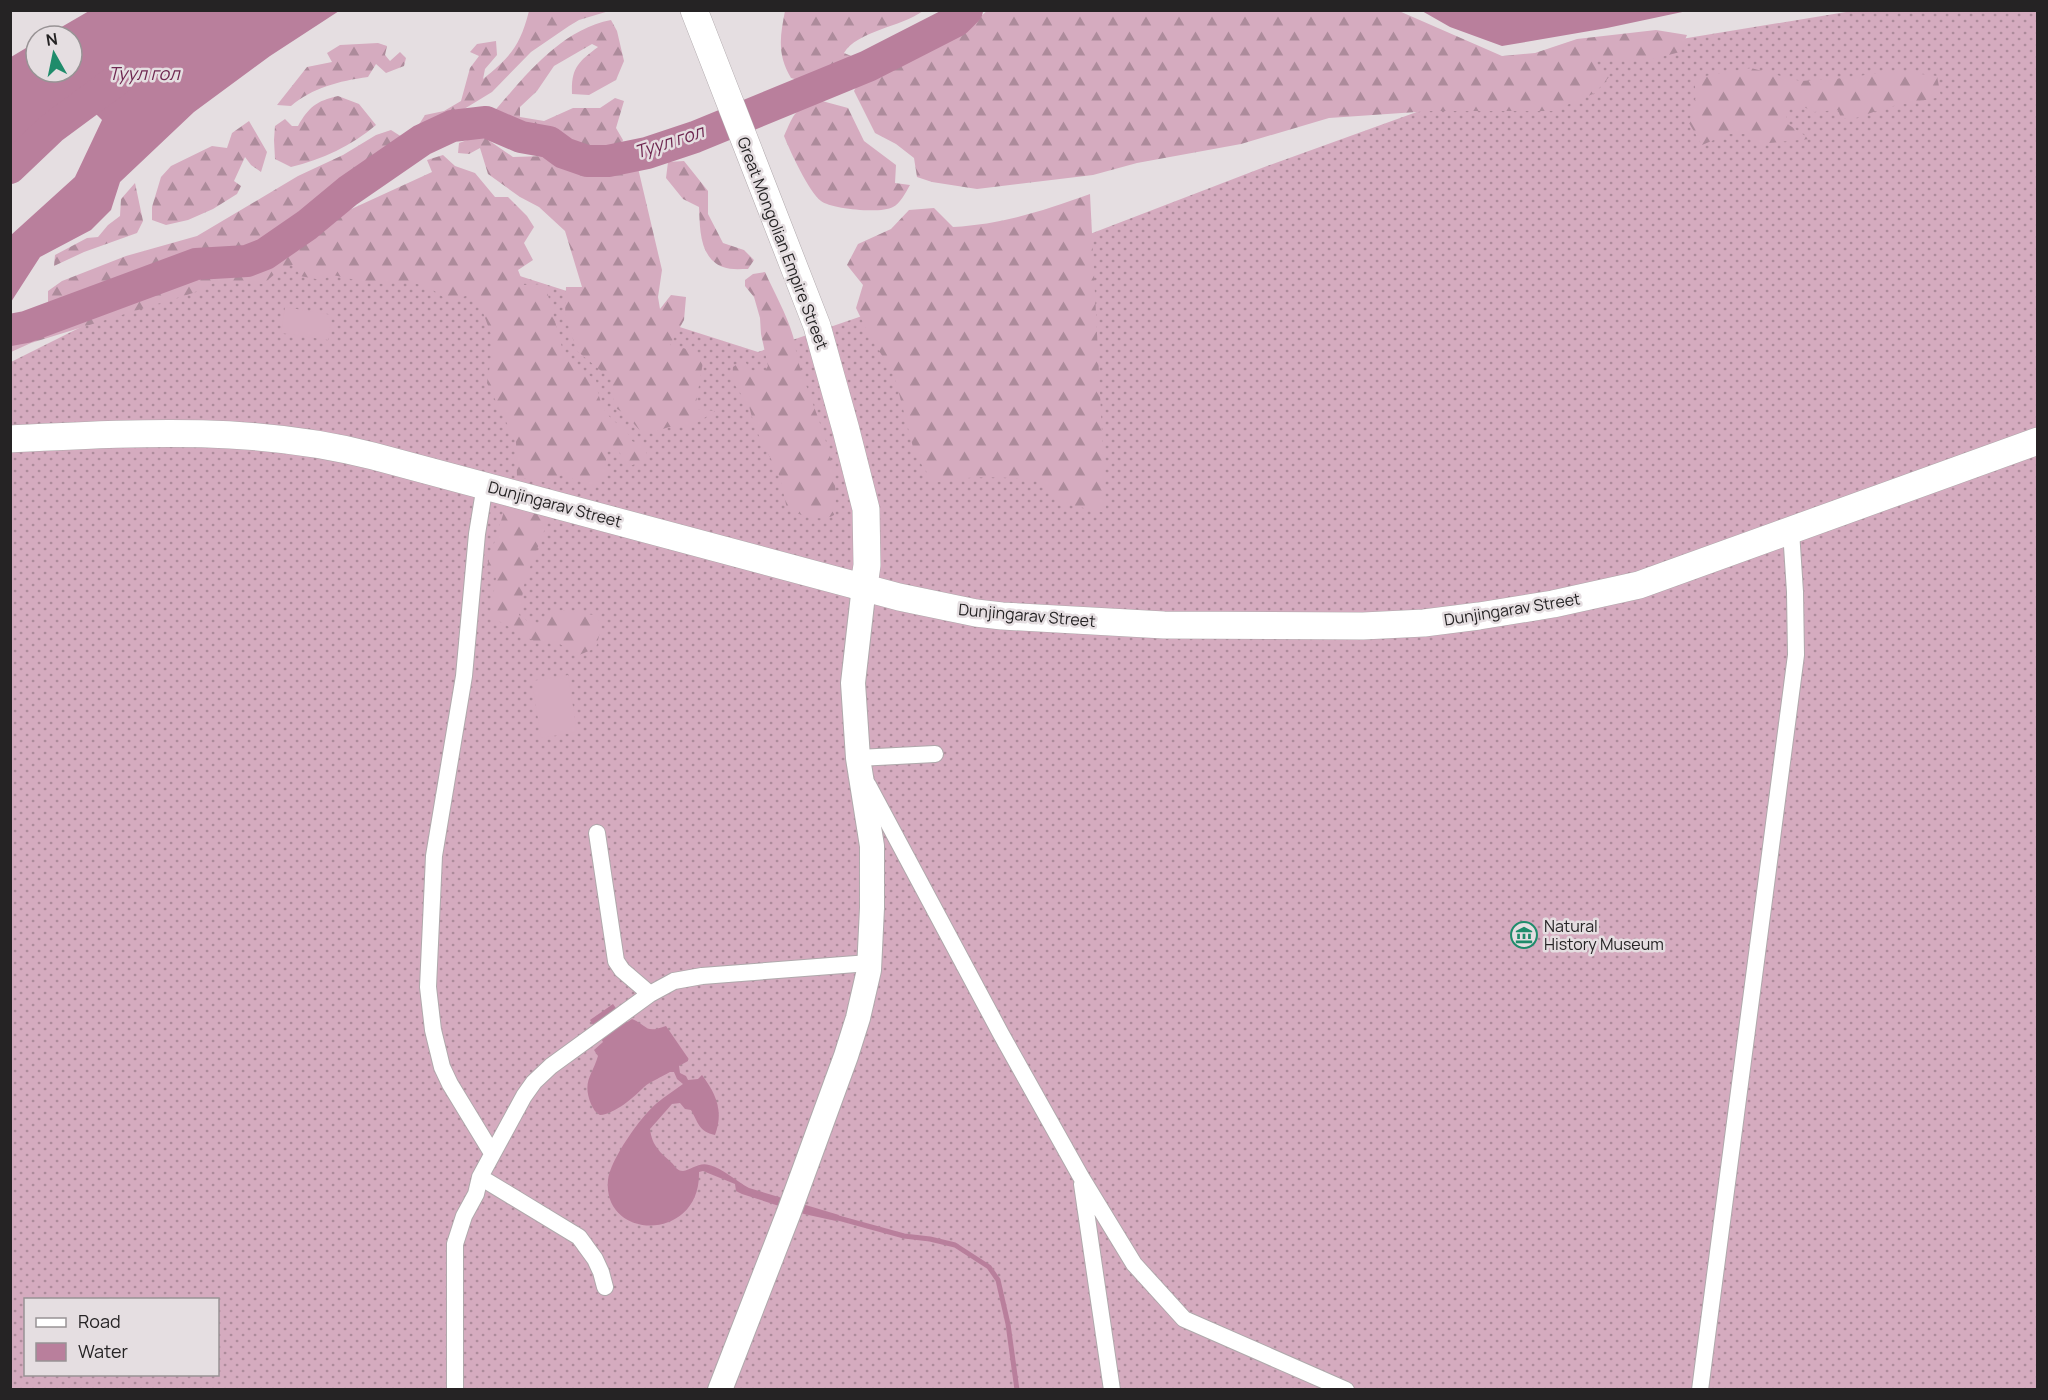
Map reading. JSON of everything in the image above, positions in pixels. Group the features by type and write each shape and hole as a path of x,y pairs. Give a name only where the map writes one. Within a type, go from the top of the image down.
{"main road":[{"name":"Great Mongolian Empire Street","path":"694,10 817,326 866,509 867,555 864,586"},
{"name":"Dunjingarav Street","path":"10,439 212,434 271,437 333,446 928,603 976,613 1011,617 1207,627 1406,624 1479,616 1553,604 1630,587 2037,441"}],"street":[{"path":"485,485 477,534 464,676 434,856 428,987 433,1030 442,1067 492,1152"},
{"path":"1700,1389 1796,655 1791,531"},
{"path":"720,1389 799,1186 846,1056 858,1018 869,963 872,846 859,765 853,683 864,586"},
{"path":"859,765 934,754"},
{"path":"859,765 952,945 1081,1177 1134,1264 1184,1319 1346,1389"},
{"path":"597,833 614,953 622,970 650,994"},
{"path":"455,1389 455,1244 464,1216 476,1194 480,1177 492,1152 534,1082 550,1066 667,984 689,977 869,963"},
{"path":"480,1177 579,1237 595,1259 605,1287"},
{"path":"1081,1177 1112,1389"}],"green space":[{"path":"785,10 923,11 869,34 850,46 844,53 861,60 851,70 805,82 791,78 783,61 781,37"},
{"path":"988,10 1399,11 1502,56 1535,53 1577,39 1656,30 1687,35 1680,52 1649,60 1593,61 1609,77 1595,93 1553,111 1431,111 1329,118 1241,144 1137,163 1093,175 977,189 932,182 917,177 914,158 896,144 875,133 854,91 859,81 957,37"},
{"path":"529,11 609,11 579,20 569,26 531,52 492,92 433,128 418,126 425,115 444,111 461,101 470,68 479,56 470,52 477,44 496,41 497,55 485,69 483,79 501,64 518,42"},
{"path":"1852,11 2037,11 2037,1389 11,1390 11,362 99,318 199,279 407,240 758,352 1004,267 1267,166 1566,58"},
{"path":"611,20 617,31 624,61 616,80 589,95 572,94 573,78 577,66 598,47 592,44 554,66 537,91 520,107 520,117 544,121 573,108 600,108 615,98 624,101 616,128 623,140 620,147 597,150 504,121 492,114 531,70 560,44 593,25"},
{"path":"378,43 387,46 385,55 390,61 400,52 406,58 404,66 386,73 376,64 368,77 326,86 308,94 291,106 277,105 307,67 332,62 327,53 340,45"},
{"path":"1751,68 1800,81 1896,71 1937,76 1941,97 1888,107 1853,119 1841,118 1838,110 1814,112 1806,108 1787,108 1786,123 1810,139 1758,144 1748,134 1728,134 1702,145 1689,123 1696,96 1694,78"},
{"path":"338,96 359,104 376,125 347,145 314,160 291,167 275,159 275,126 285,119 292,126 298,126 314,106"},
{"path":"822,101 848,108 864,141 896,165 895,183 910,185 896,205 878,210 845,208 826,204 811,189 784,136 790,122 801,108"},
{"path":"249,121 267,152 261,172 245,157 234,181 241,186 237,194 213,209 188,220 166,225 152,220 152,207 161,177 171,166 212,146 227,148 232,133"},
{"path":"391,130 402,137 371,162 315,200 288,230 263,247 233,255 210,250 170,259 118,282 83,290 61,301 48,302 48,291 62,281 126,256 197,236 298,176 343,155 376,135"},
{"path":"481,135 513,157 546,156 600,171 638,168 662,270 658,297 660,309 671,295 686,297 684,320 670,345 691,350 703,362 695,409 715,411 692,426 669,427 644,435 625,414 614,407 612,380 577,351 565,315 566,287 582,287 565,231 539,207 520,197 488,174 480,148 469,154 458,153 459,143"},
{"path":"443,155 455,166 475,173 495,197 508,197 527,216 534,227 524,243 533,260 518,270 524,285 545,284 563,351 578,368 596,380 599,397 606,412 627,432 632,441 645,447 648,459 625,468 619,450 606,446 606,476 593,486 562,475 545,482 517,477 516,442 487,383 494,342 481,307 469,295 449,301 427,286 407,282 373,284 333,275 321,280 300,276 294,264 276,273 263,284 218,281 193,293 31,343 11,352 11,342 43,326 196,273 206,271 214,273 226,269 237,270 259,264 323,222 432,172 427,160"},
{"path":"684,161 708,191 708,214 723,243 744,250 754,260 748,269 726,268 709,257 702,242 699,207 683,199 666,178 668,162"},
{"path":"135,183 143,221 137,233 84,252 54,266 55,255 87,238 98,237 120,216 121,199"},
{"path":"1090,194 1106,513 1057,502 1037,480 972,478 934,483 915,455 894,374 870,337 856,308 863,285 847,265 858,244 891,229 909,210 934,208 953,227 1023,216"},
{"path":"765,272 790,328 799,363 831,459 836,497 834,515 829,517 810,517 787,509 780,477 755,428 749,406 732,381 733,367 744,360 751,370 764,373 768,366 754,297 745,286 745,280 753,274"},
{"path":"285,307 332,315 328,340 281,333"},
{"path":"506,505 550,516 525,580 519,615 537,628 558,610 594,615 602,624 596,648 579,655 556,642 539,644 490,616 496,578 487,566"},
{"path":"568,675 577,732 541,738 532,681"}],"water":[{"name":"Туул гол","path":"89,11 339,11 270,56 194,112 120,182 111,210 91,230 40,257 11,302 11,235 75,177 102,120 81,99 11,152 11,57 24,49 24,84 84,84 84,24 67,24"},
{"path":"1422,11 1687,11 1607,28 1502,46 1450,27"},
{"path":"613,1004 626,1023 632,1019 650,1029 666,1026 688,1058 688,1061 679,1066 680,1073 688,1080 698,1079 702,1075 715,1096 719,1118 715,1135 705,1132 691,1110 685,1109 680,1103 672,1104 650,1129 657,1148 676,1168 683,1171 709,1165 725,1172 749,1188 839,1215 836,1221 804,1214 742,1194 736,1191 735,1184 703,1171 699,1172 695,1195 685,1212 670,1222 652,1226 635,1223 620,1214 610,1200 608,1180 614,1161 627,1139 650,1109 683,1084 674,1072 670,1072 647,1085 612,1112 600,1115 596,1112 587,1090 598,1056 594,1050 603,1042 590,1020"}],"waterway":[{"name":"Туул гол","path":"10,330 26,327 196,264 247,261 265,254 307,225 348,191 422,140 452,126 486,122 521,137 549,142 564,153 587,161 608,161 647,153 695,137 868,66 956,21 967,10"},
{"name":"Туул гол","path":"10,168 52,128 121,77"},
{"path":"831,1216 904,1236 955,1245 989,1267 998,1280 1008,1324 1017,1390"}],"place":[{"name":"Natural History Museum","path":"1524,935"}]}
